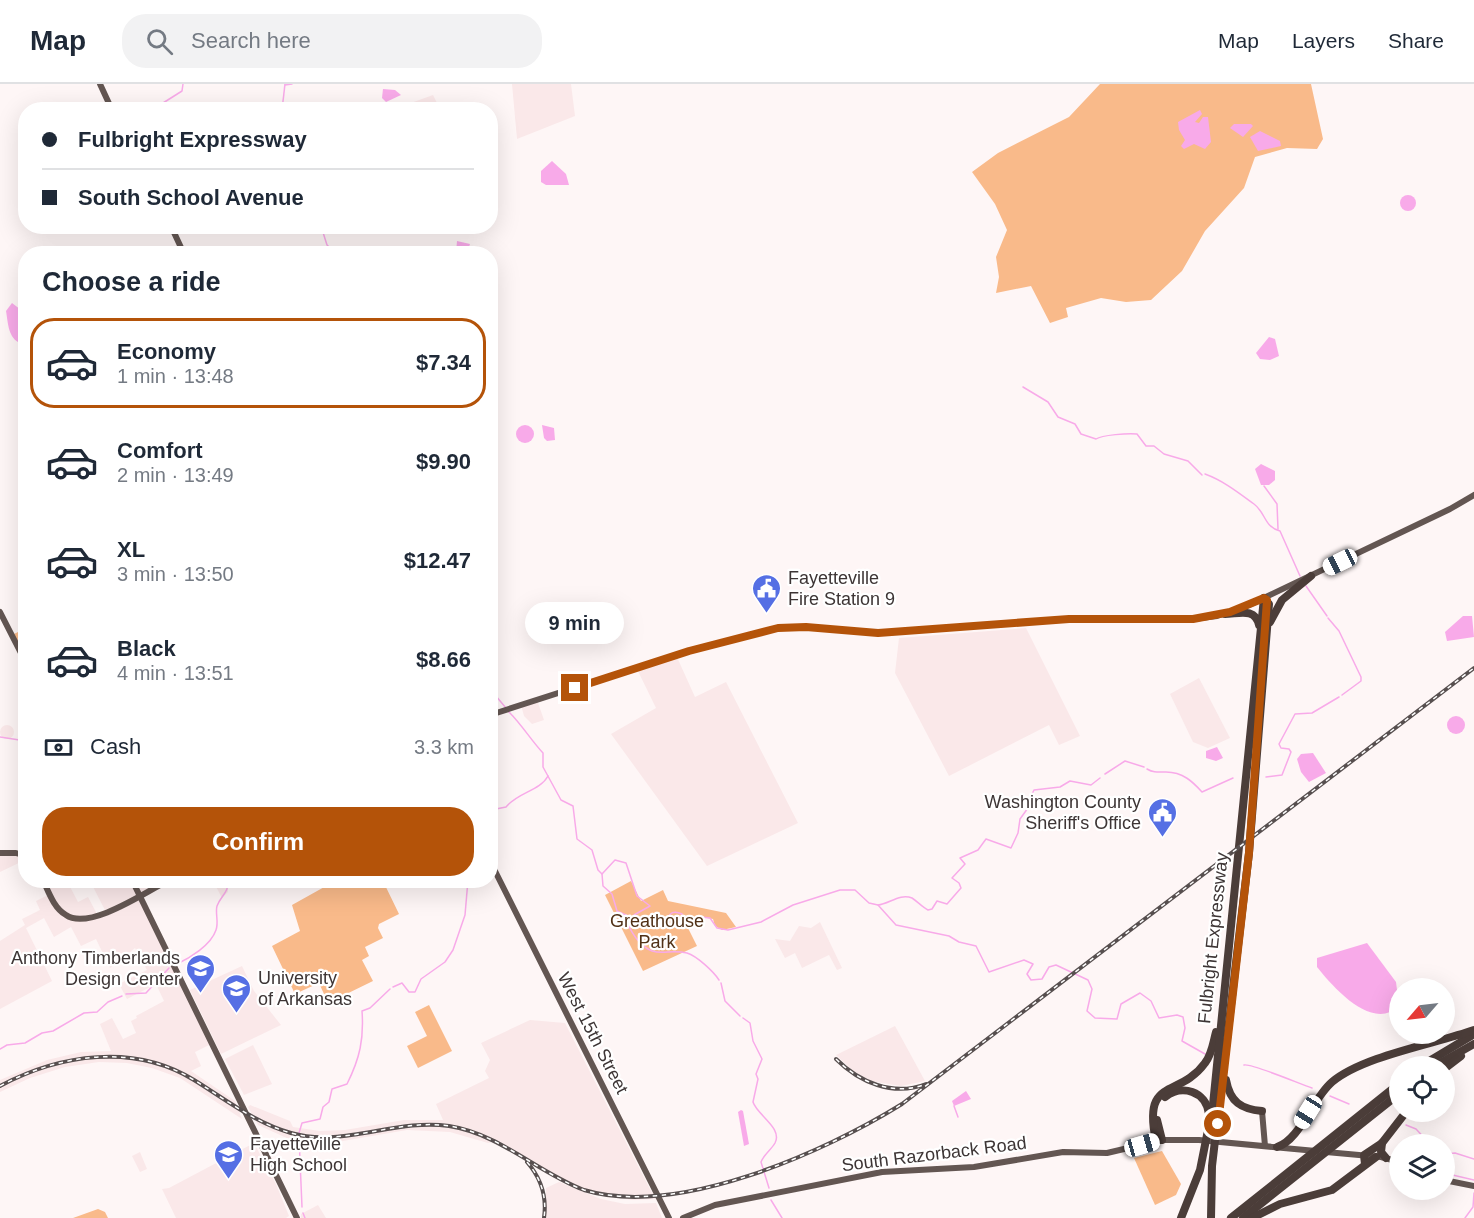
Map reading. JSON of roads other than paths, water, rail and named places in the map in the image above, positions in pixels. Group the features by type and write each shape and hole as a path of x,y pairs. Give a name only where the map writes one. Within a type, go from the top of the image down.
{"highway":[{"path":"1266,637 1270,620 1279,603 1311,576"},
{"path":"1257,656 1264,598"},
{"name":"Fulbright Expressway","path":"1210,1218 1212,1166 1249,853 1269,604 1264,598"},
{"path":"1225,614 1249,612 1257,617 1259,625 1257,656"},
{"name":"Fulbright Expressway","path":"1181,1218 1200,1170 1210,1130 1257,656"},
{"path":"1159,1140 1152,1120 1155,1103 1165,1090 1194,1074 1207,1061 1224,990"},
{"path":"1437,1056 1474,1032"},
{"path":"1277,1147 1292,1144 1317,1098 1343,1074 1363,1065 1474,1032"},
{"path":"1454,1056 1474,1046"},
{"path":"1455,1061 1474,1046"},
{"path":"1225,1057 1227,1089 1233,1100 1247,1109 1262,1111"},
{"path":"1159,1140 1157,1110 1164,1098 1176,1091 1190,1091 1203,1098 1209,1110 1210,1130"},
{"path":"1231,1218 1389,1092"},
{"path":"1243,1218 1389,1102"},
{"path":"1252,1218 1280,1204 1332,1190 1351,1179 1398,1122"},
{"path":"1382,1143 1381,1152 1386,1158"},
{"path":"1365,1160 1376,1156"}],"main road":[{"path":"100,84 108,102"},
{"path":"498,713 689,651 778,628 806,627 878,633 1069,619 1193,619 1225,614 1311,576 1450,509 1474,495"},
{"path":"0,612 18,647"},
{"path":"0,853 18,854"},
{"name":"West 15th Street","path":"498,877 669,1218"},
{"path":"47,888 58,908 72,919 91,919 153,888"},
{"path":"136,888 297,1218"},
{"path":"1262,1111 1265,1146"},
{"name":"South Razorback Road","path":"683,1218 715,1205 882,1172 974,1167 1063,1152 1107,1153 1159,1140 1199,1140 1277,1147"},
{"path":"1292,1144 1365,1160"},
{"path":"1376,1156 1389,1159"},
{"path":"1455,1182 1474,1186"}],"waterway":[{"path":"165,102 182,91 183,84"},
{"path":"283,102 285,84"},
{"path":"285,85 292,84"},
{"path":"324,234 328,246"},
{"path":"1023,387 1048,402 1058,417 1075,424 1081,434 1096,439 1104,436 1137,434 1146,446 1154,446 1164,454 1188,461 1202,475"},
{"path":"1205,474 1225,484 1254,504 1268,523 1280,531 1300,576"},
{"path":"1264,486 1277,504 1278,529"},
{"path":"1306,586 1327,616"},
{"path":"1328,618 1339,631 1361,677 1361,681 1342,695"},
{"path":"1266,777 1282,775 1291,752 1289,749 1281,748 1279,744 1295,714 1312,713 1339,697"},
{"path":"498,698 506,708"},
{"path":"509,712 543,753 543,767 561,800 573,806 577,839 592,850 598,870 602,874 603,886 612,894 617,911 628,916 629,925 636,938 642,945 654,952 679,952 691,955 705,965 719,980"},
{"path":"0,737 18,740"},
{"path":"1105,774 1125,761 1144,767"},
{"path":"1147,769 1154,772 1172,772 1182,776 1202,792 1233,778"},
{"path":"498,809 506,807 516,798 540,785 548,776"},
{"path":"878,905 903,897 912,898 928,910 932,909 937,901 947,904 961,888 959,883 952,878 965,864 960,858 978,850 986,839 1011,848 1018,833 1020,819 1033,801 1034,790 1060,787 1070,781 1091,785 1100,778"},
{"path":"602,874 615,860 626,863 637,896 650,906 634,915 643,923 664,922 675,912 682,914 683,921 686,923 701,917 710,918 717,928 728,930 761,922 793,905 840,890 855,890 869,903 878,905 896,925 949,936 959,942 976,946 989,972 1024,960 1033,964 1027,974 1031,980 1042,979 1049,967 1056,965 1088,980 1092,989 1087,1011 1095,1018 1117,1019 1121,1004 1140,993 1151,1001 1159,1018 1177,1015 1183,1017 1185,1028 1182,1041 1205,1054"},
{"path":"177,964 210,941 217,927 217,906 227,888"},
{"path":"393,987 402,983 409,992 415,992 421,979 445,962 453,950 465,915 467,888"},
{"path":"126,994 146,993 169,968"},
{"path":"721,983 725,1001 740,1016"},
{"path":"299,1133 302,1123 320,1119 323,1107 329,1102 332,1089 347,1084 360,1048 362,1011 370,1008 390,989"},
{"path":"0,1049 7,1045 25,1043 42,1033 53,1031 84,1013 97,1012 108,1002 122,996"},
{"path":"743,1018 750,1023 753,1041 762,1059 756,1074 758,1079 753,1102 773,1127 777,1137 761,1162 769,1188"},
{"path":"1244,1065 1265,1070 1312,1088"},
{"path":"1330,1096 1349,1104"},
{"path":"954,1106 958,1117"},
{"path":"1406,1125 1416,1129 1421,1134"},
{"path":"299,1137 302,1207"},
{"path":"1455,1153 1474,1159"},
{"path":"1455,1176 1474,1180"},
{"path":"1465,1218 1473,1207 1474,1193"},
{"path":"771,1200 782,1218"},
{"path":"303,1213 305,1218"}],"railway":[{"path":"0,1086 47,1066 72,1060 122,1057 171,1068 253,1117 291,1133 311,1137 330,1137 409,1126 449,1126 468,1130 502,1145 550,1174 584,1190 621,1196 662,1195 705,1188 748,1176 832,1142 902,1104 1474,668"},
{"path":"836,1059 855,1074 877,1085 901,1089 926,1084"},
{"path":"527,1162 542,1188 545,1203 544,1218"}],"place":[{"name":"Fayetteville Fire Station 9","path":"767,614"},
{"name":"Washington County Sheriff's Office","path":"1162,838"},
{"name":"Anthony Timberlands Design Center","path":"201,994"},
{"name":"University of Arkansas","path":"237,1014"},
{"name":"Fayetteville High School","path":"229,1180"}],"park label":[{"name":"Greathouse Park","path":"657,931"}]}
